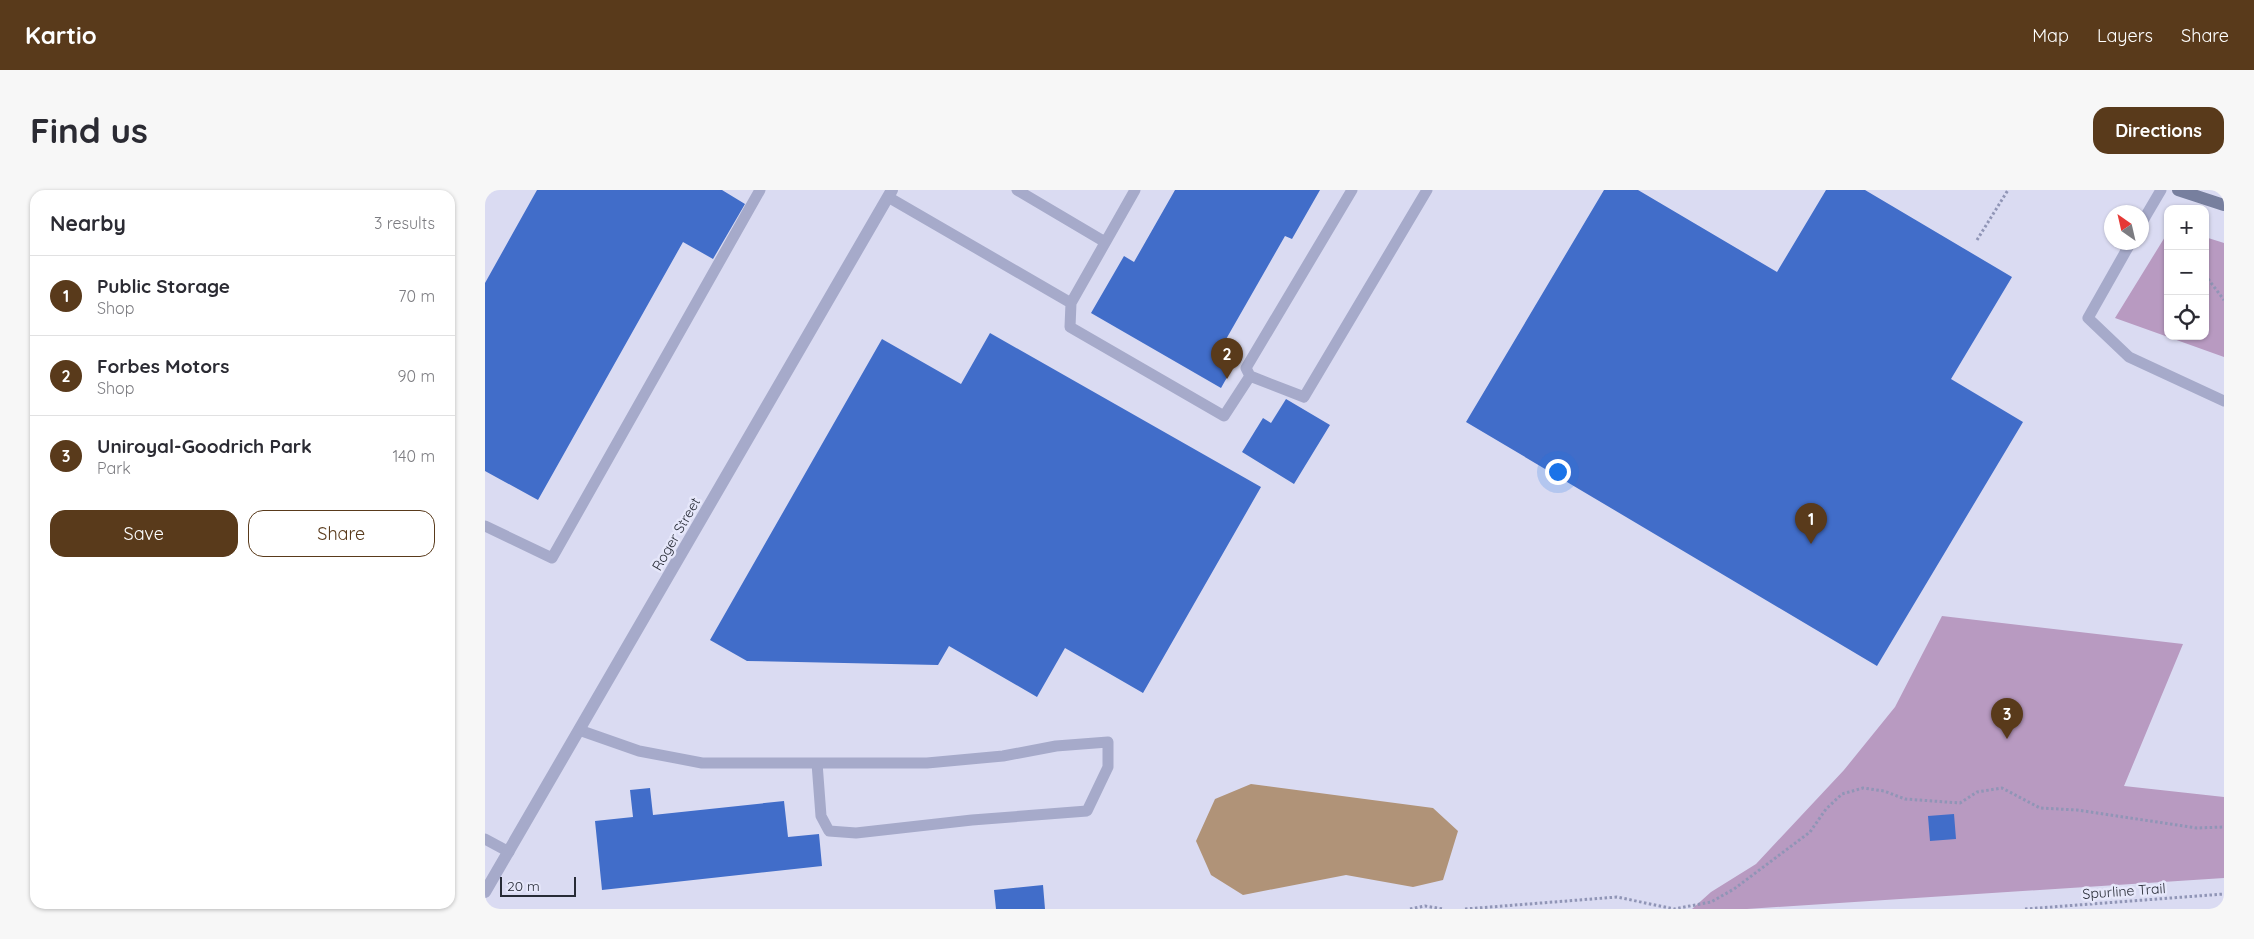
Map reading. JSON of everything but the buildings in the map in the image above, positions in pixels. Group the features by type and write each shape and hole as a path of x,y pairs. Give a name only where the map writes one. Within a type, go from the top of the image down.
{"main road":[{"path":"2178,190 2224,205"}],"street":[{"name":"Roger Street","path":"485,892 890,194"}],"lane":[{"path":"485,526 552,558 761,190"},
{"path":"1017,190 1105,242"},
{"path":"1135,190 1071,303 1070,327 1224,416 1250,376"},
{"path":"1351,190 1246,368 1250,376 1304,397 1427,190"},
{"path":"2149,210 2161,190"},
{"path":"890,194 1071,303"},
{"path":"2126,250 2088,318 2129,357 2224,401"},
{"path":"579,730 639,751 703,763 817,763 927,763 1003,756 1056,746 1108,742 1108,767 1087,810 972,820 856,834 829,831 821,816 817,763"},
{"path":"485,839 509,852"}],"path":[{"path":"1977,240 2007,190"},
{"path":"2209,280 2224,300"},
{"path":"1465,909 1617,897 1673,909 1711,902 1734,889 1810,832 1826,809 1842,794 1863,788 1884,791 1905,799 1960,803 1977,792 2002,788 2041,808 2077,810 2197,828 2224,827"},
{"name":"Spurline Trail","path":"2025,909 2224,894"},
{"path":"1410,909 1425,906 1443,909"}],"shaded area":[{"path":"2164,238 2164,336 2115,318"},
{"path":"2209,238 2224,243 2224,357 2176,340 2209,340"},
{"path":"1942,616 2183,644 2124,786 2224,797 2224,878 1747,909 1692,909 1711,892 1756,864 1844,770 1895,707"},
{"path":"1251,784 1433,808 1458,831 1443,880 1413,887 1346,875 1243,895 1211,875 1196,841 1215,799"}],"place":[{"name":"Forbes Motors","path":"1227,379"},
{"name":"Public Storage","path":"1811,544"},
{"name":"Uniroyal-Goodrich Park","path":"2007,739"}]}
